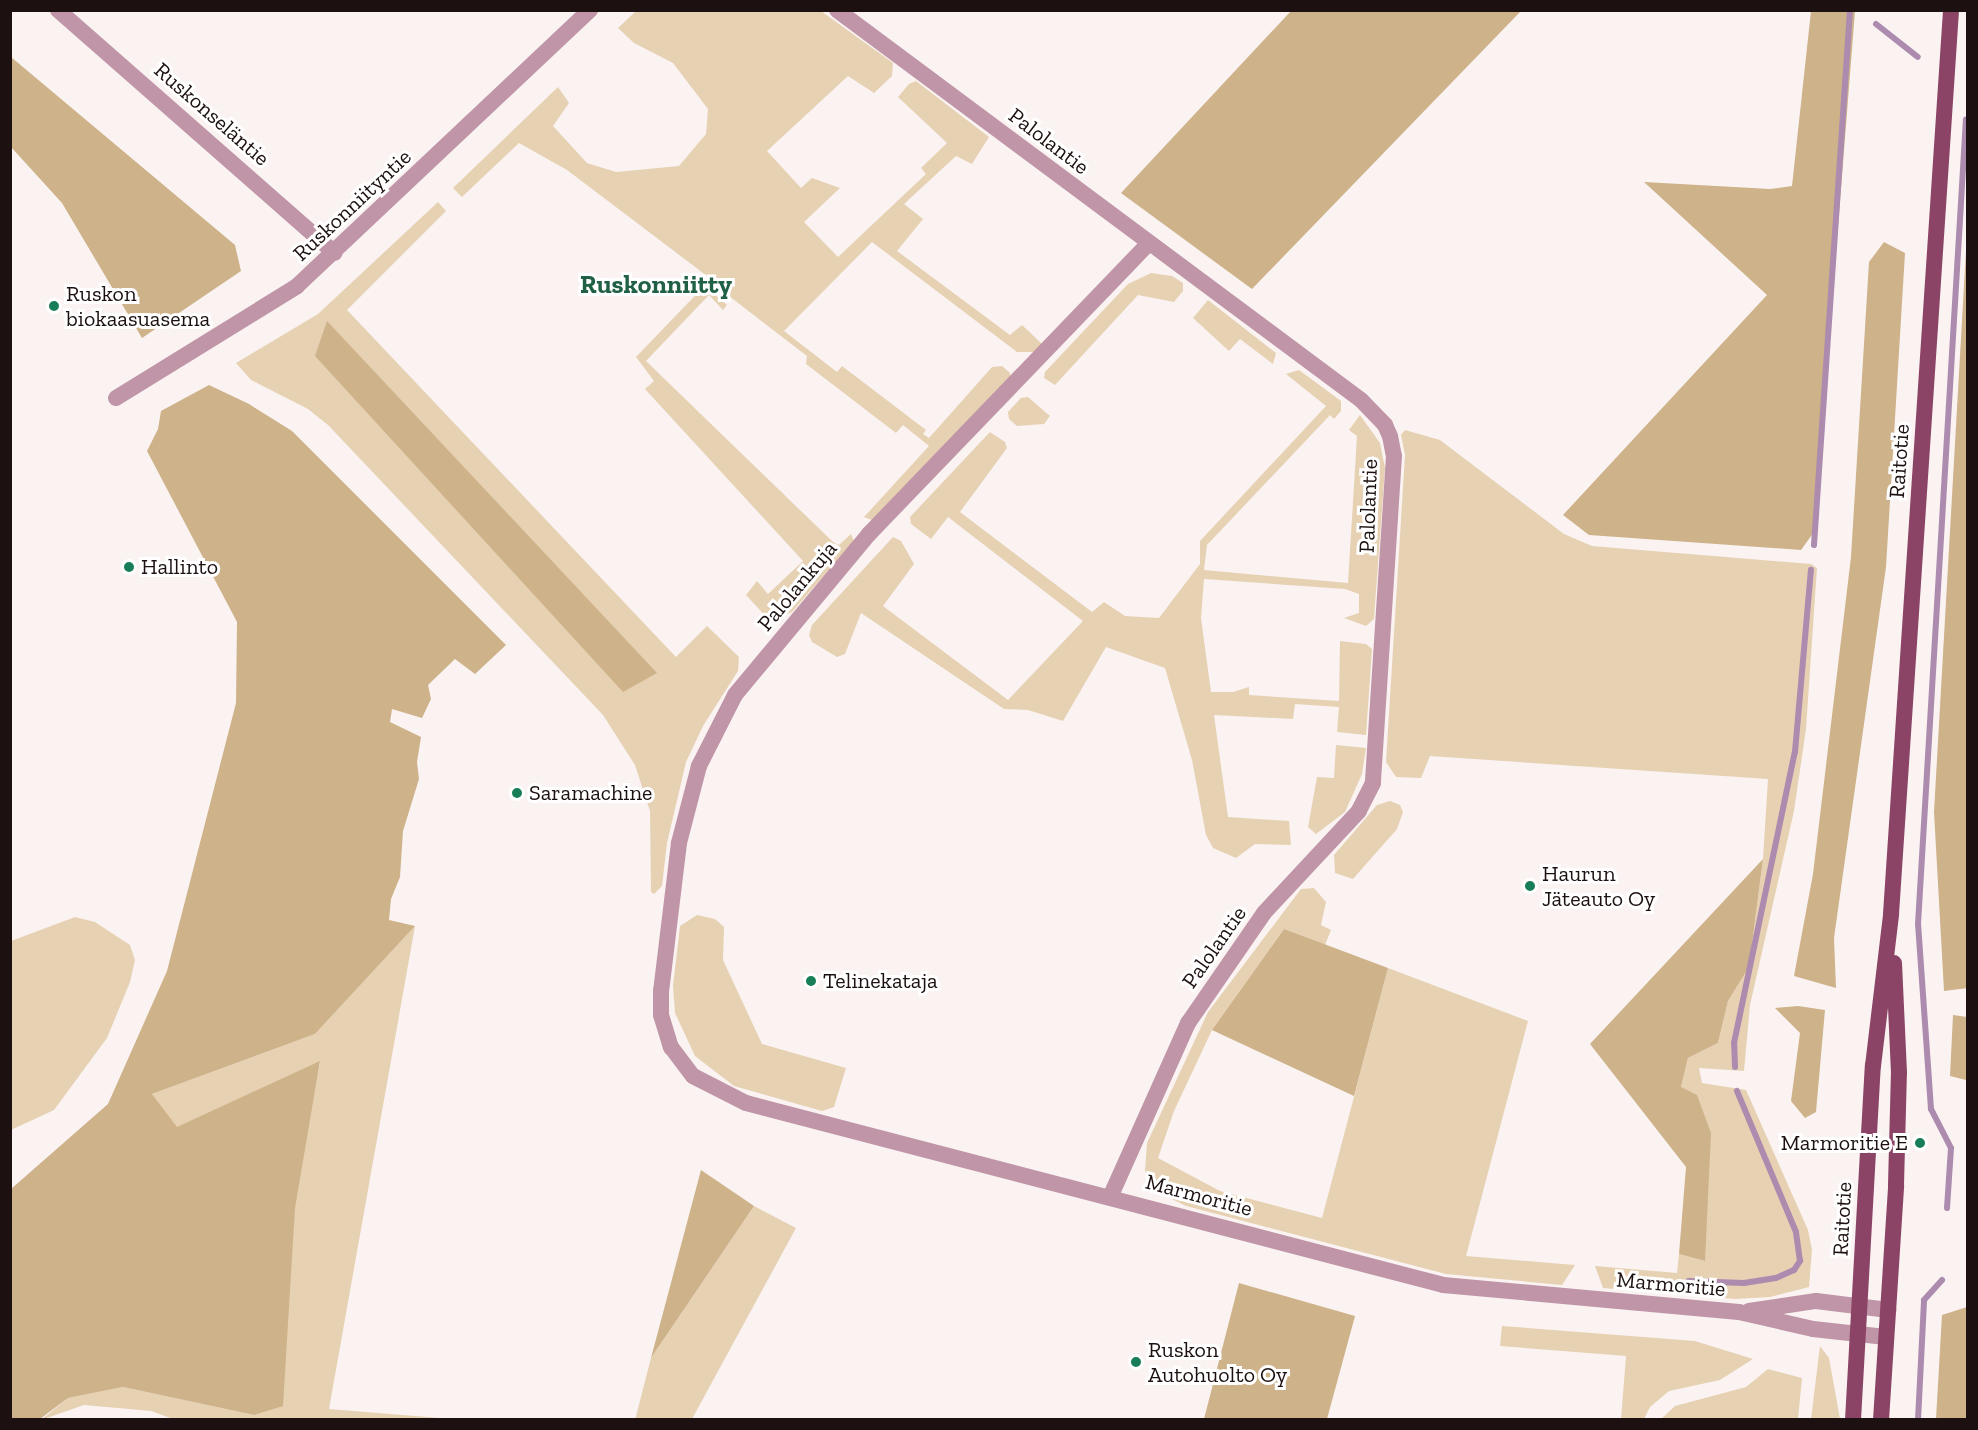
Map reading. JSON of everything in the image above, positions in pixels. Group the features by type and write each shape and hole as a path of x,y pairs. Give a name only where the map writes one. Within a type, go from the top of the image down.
{"main road":[{"name":"Raitotie","path":"1853,1419 1873,1066 1891,914 1951,10"},
{"name":"Raitotie","path":"1881,1419 1899,1073 1891,914"}],"street":[{"name":"Ruskonseläntie","path":"58,10 336,253"},
{"name":"Ruskonniityntie","path":"116,398 297,286 336,253 590,10"},
{"name":"Palolantie","path":"837,10 1361,400 1385,425 1394,456 1373,783 1359,810 1264,913 1188,1023 1111,1195"},
{"name":"Palolankuja","path":"671,1047 663,1023 661,991 679,843 699,765 735,695 869,534 1149,243"},
{"name":"Marmoritie","path":"671,1047 693,1076 746,1103 1111,1195 1443,1285 1739,1312 1858,1335 1886,1337"},
{"name":"Marmoritie","path":"1739,1312 1816,1301 1888,1310"}],"shaded area":[{"path":"636,11 821,11 893,63 892,76 874,93 848,76 767,151 801,188 812,178 840,188 804,222 838,257 926,174 921,168 947,143 898,97 909,84 916,81 989,137 972,164 956,156 904,204 923,219 897,251 1010,335 1022,325 1042,344 1034,352 1017,352 872,242 784,331 837,372 842,366 926,430 923,434 929,438 992,367 1002,366 1010,373 1010,379 877,522 864,517 929,446 903,425 896,433 806,364 807,356 716,286 712,292 727,305 723,310 709,295 646,361 833,542 839,545 851,534 854,541 792,612 771,622 746,595 757,581 768,594 803,561 645,389 654,381 636,357 711,279 567,170 519,143 462,197 453,188 558,87 569,103 553,126 587,163 616,172 679,166 706,134 708,109 673,63 634,43 618,28"},
{"path":"1291,11 1521,11 1252,289 1121,193"},
{"path":"1811,11 1855,11 1814,532 1801,550 1589,535 1563,515 1767,295 1644,182 1770,189 1792,186"},
{"path":"11,57 235,245 241,271 142,338 62,203 11,147"},
{"path":"438,202 446,211 347,310 676,657 707,626 739,657 738,671 703,726 686,762 667,843 662,886 654,894 651,892 650,811 635,765 603,715 328,425 308,409 251,380 236,363 318,314"},
{"path":"1967,233 1968,988 1944,991 1934,812"},
{"path":"1884,242 1905,253 1886,567 1834,938 1836,988 1794,976 1813,874 1851,557 1869,262"},
{"path":"1151,273 1172,276 1183,283 1183,291 1174,302 1138,295 1055,385 1044,378 1045,372 1128,284"},
{"path":"1208,300 1276,353 1273,364 1240,339 1229,351 1193,318"},
{"path":"327,321 657,673 623,692 315,356"},
{"path":"1299,370 1341,401 1341,411 1334,419 1330,415 1207,545 1204,570 1348,583 1357,436 1349,430 1360,415 1380,443 1385,468 1374,619 1366,626 1344,618 1359,613 1359,594 1345,589 1204,579 1201,618 1211,692 1233,692 1249,687 1249,695 1339,701 1340,641 1366,644 1372,649 1366,735 1337,732 1339,707 1295,704 1293,719 1214,715 1228,817 1289,821 1291,845 1255,844 1236,858 1213,848 1206,835 1192,760 1165,668 1106,647 1063,721 1028,710 1004,709 861,613 845,654 837,657 812,642 809,635 812,625 893,537 901,541 914,564 883,606 1008,700 1083,621 948,517 931,539 911,524 910,517 990,432 1005,442 1007,448 960,512 1092,612 1104,602 1125,616 1159,618 1200,564 1200,541 1326,406 1286,374"},
{"path":"209,385 249,404 292,431 506,645 475,674 455,659 428,685 431,699 422,718 392,709 390,722 421,737 417,762 419,779 403,831 400,877 391,899 389,920 415,926 315,1034 152,1094 177,1127 320,1061 295,1208 283,1406 254,1415 123,1387 68,1398 40,1419 11,1419 11,1189 108,1104 167,971 236,703 237,622 147,451 158,429 161,411"},
{"path":"1028,397 1050,416 1044,424 1017,426 1009,419 1008,412 1021,398"},
{"path":"1405,430 1440,440 1564,534 1592,546 1811,564 1817,568 1806,729 1794,811 1750,1005 1744,1071 1699,1068 1702,1083 1746,1090 1808,1230 1812,1250 1809,1287 1770,1297 1735,1299 1603,1288 1595,1266 1677,1273 1679,1254 1705,1261 1681,1087 1688,1058 1718,1043 1728,1001 1749,967 1763,859 1768,779 1430,756 1421,778 1396,777 1386,762 1405,455 1401,435"},
{"path":"1336,745 1366,748 1362,774 1345,812 1316,834 1308,827 1317,777 1334,778"},
{"path":"1390,801 1400,805 1403,812 1397,829 1353,879 1335,873 1334,855 1377,805"},
{"path":"1763,859 1749,967 1728,1001 1718,1043 1688,1058 1681,1087 1697,1095 1711,1133 1705,1261 1679,1254 1686,1167 1590,1044"},
{"path":"1314,888 1326,902 1321,925 1331,930 1325,945 1284,929 1212,1030 1174,1111 1158,1158 1220,1191 1322,1218 1388,968 1528,1021 1466,1256 1575,1265 1562,1285 1446,1274 1186,1206 1160,1193 1150,1182 1145,1171 1147,1143 1208,1012 1301,889"},
{"path":"697,915 715,919 724,927 723,960 762,1044 846,1068 834,1107 822,1111 734,1086 695,1056 675,1013 673,986 680,926"},
{"path":"75,917 95,922 130,945 135,960 130,982 107,1038 54,1110 11,1130 11,941"},
{"path":"415,926 329,1409 452,1419 176,1420 151,1411 84,1405 41,1420 68,1398 123,1387 254,1415 320,1062 177,1128 152,1094 315,1034"},
{"path":"1284,929 1388,968 1354,1096 1212,1030"},
{"path":"1798,1006 1825,1010 1816,1112 1805,1118 1791,1101 1800,1033 1775,1008"},
{"path":"1953,1015 1967,1017 1966,1080 1950,1076"},
{"path":"701,1170 754,1206 651,1358"},
{"path":"754,1206 796,1228 692,1419 635,1420 651,1358"},
{"path":"1239,1283 1355,1316 1327,1419 1204,1419"},
{"path":"1967,1307 1967,1419 1936,1419 1942,1315"},
{"path":"1502,1326 1695,1341 1753,1359 1720,1380 1669,1391 1650,1407 1644,1419 1621,1419 1626,1356 1500,1346"},
{"path":"1820,1346 1829,1358 1840,1419 1811,1419"},
{"path":"1768,1369 1802,1378 1798,1419 1661,1419 1675,1406 1746,1387"}],"waterway":[{"path":"1814,545 1850,10"},
{"path":"1876,24 1918,57"},
{"path":"1947,1208 1951,1148 1931,1109 1918,924 1966,119"},
{"path":"1735,1067 1734,1043 1795,752 1811,570"},
{"path":"1676,1290 1689,1281 1744,1283 1776,1278 1794,1270 1800,1261 1796,1232 1737,1091"},
{"path":"1918,1420 1924,1300 1942,1280"}],"place":[{"name":"Ruskon biokaasuasema","path":"54,306"},
{"name":"Hallinto","path":"129,567"},
{"name":"Saramachine","path":"517,793"},
{"name":"Haurun Jäteauto Oy","path":"1530,886"},
{"name":"Telinekataja","path":"811,981"},
{"name":"Marmoritie E","path":"1920,1143"},
{"name":"Ruskon Autohuolto Oy","path":"1136,1362"}],"district":[{"name":"Ruskonniitty","path":"656,285"}]}
